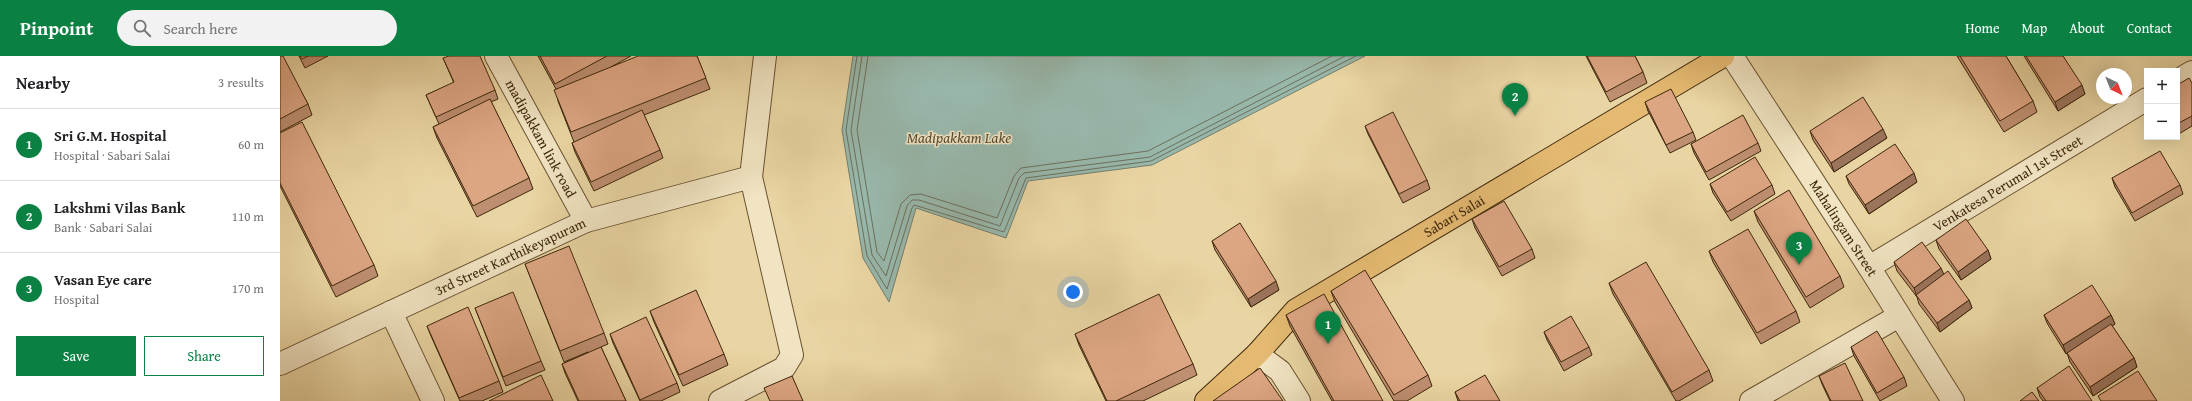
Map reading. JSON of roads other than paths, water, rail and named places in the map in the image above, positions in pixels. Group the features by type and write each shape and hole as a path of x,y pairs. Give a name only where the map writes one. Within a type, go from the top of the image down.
{"main road":[{"name":"Sabari Salai","path":"1206,401 1257,354 1296,310 1722,56"}],"street":[{"name":"madipakkam link road","path":"496,56 586,221"},
{"path":"720,401 784,368 792,356 750,177 765,56"},
{"name":"Mahalingam Street","path":"1732,56 1869,267 1953,401"},
{"path":"2180,79 2192,72"},
{"name":"Venkatesa Perumal 1st Street","path":"1869,267 2144,101"},
{"name":"3rd Street Karthikeyapuram","path":"280,364 586,221 750,177"},
{"path":"391,312 433,401"},
{"path":"1751,401 1899,316"},
{"path":"1257,354 1280,371 1299,401"}],"water":[{"name":"Madipakkam Lake","path":"853,56 1365,56 1152,165 1028,181 1006,238 916,208 889,302 863,258 842,130"}],"place":[{"name":"Lakshmi Vilas Bank","path":"1515,116"},
{"name":"Vasan Eye care","path":"1799,265"},
{"name":"Sri G.M. Hospital","path":"1328,344"}]}
